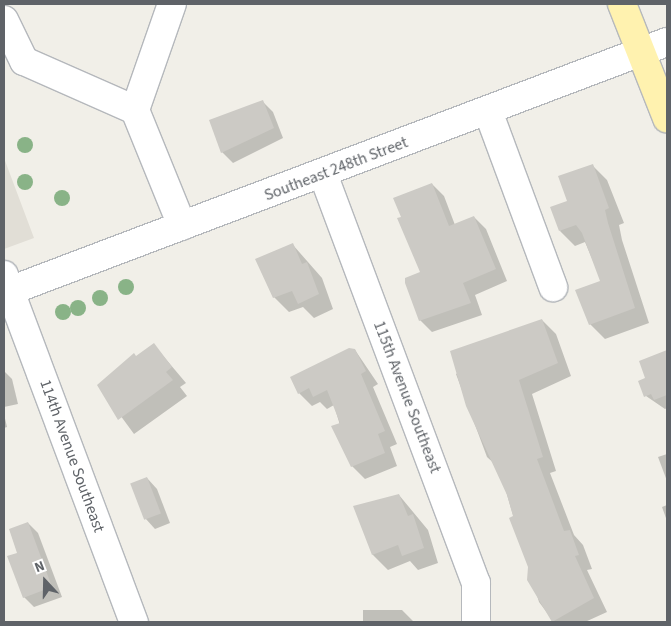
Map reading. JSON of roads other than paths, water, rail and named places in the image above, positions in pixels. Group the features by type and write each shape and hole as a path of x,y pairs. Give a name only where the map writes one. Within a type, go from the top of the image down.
{"main road":[{"path":"622,4 667,118"}],"street":[{"path":"172,4 135,110 182,226"},
{"path":"4,20 24,61 135,110"},
{"name":"Southeast 248th Street","path":"6,286 182,226 323,174 667,42"},
{"path":"488,111 553,287"},
{"name":"115th Avenue Southeast","path":"323,174 476,583 476,622"},
{"name":"114th Avenue Southeast","path":"6,286 134,622"}]}
